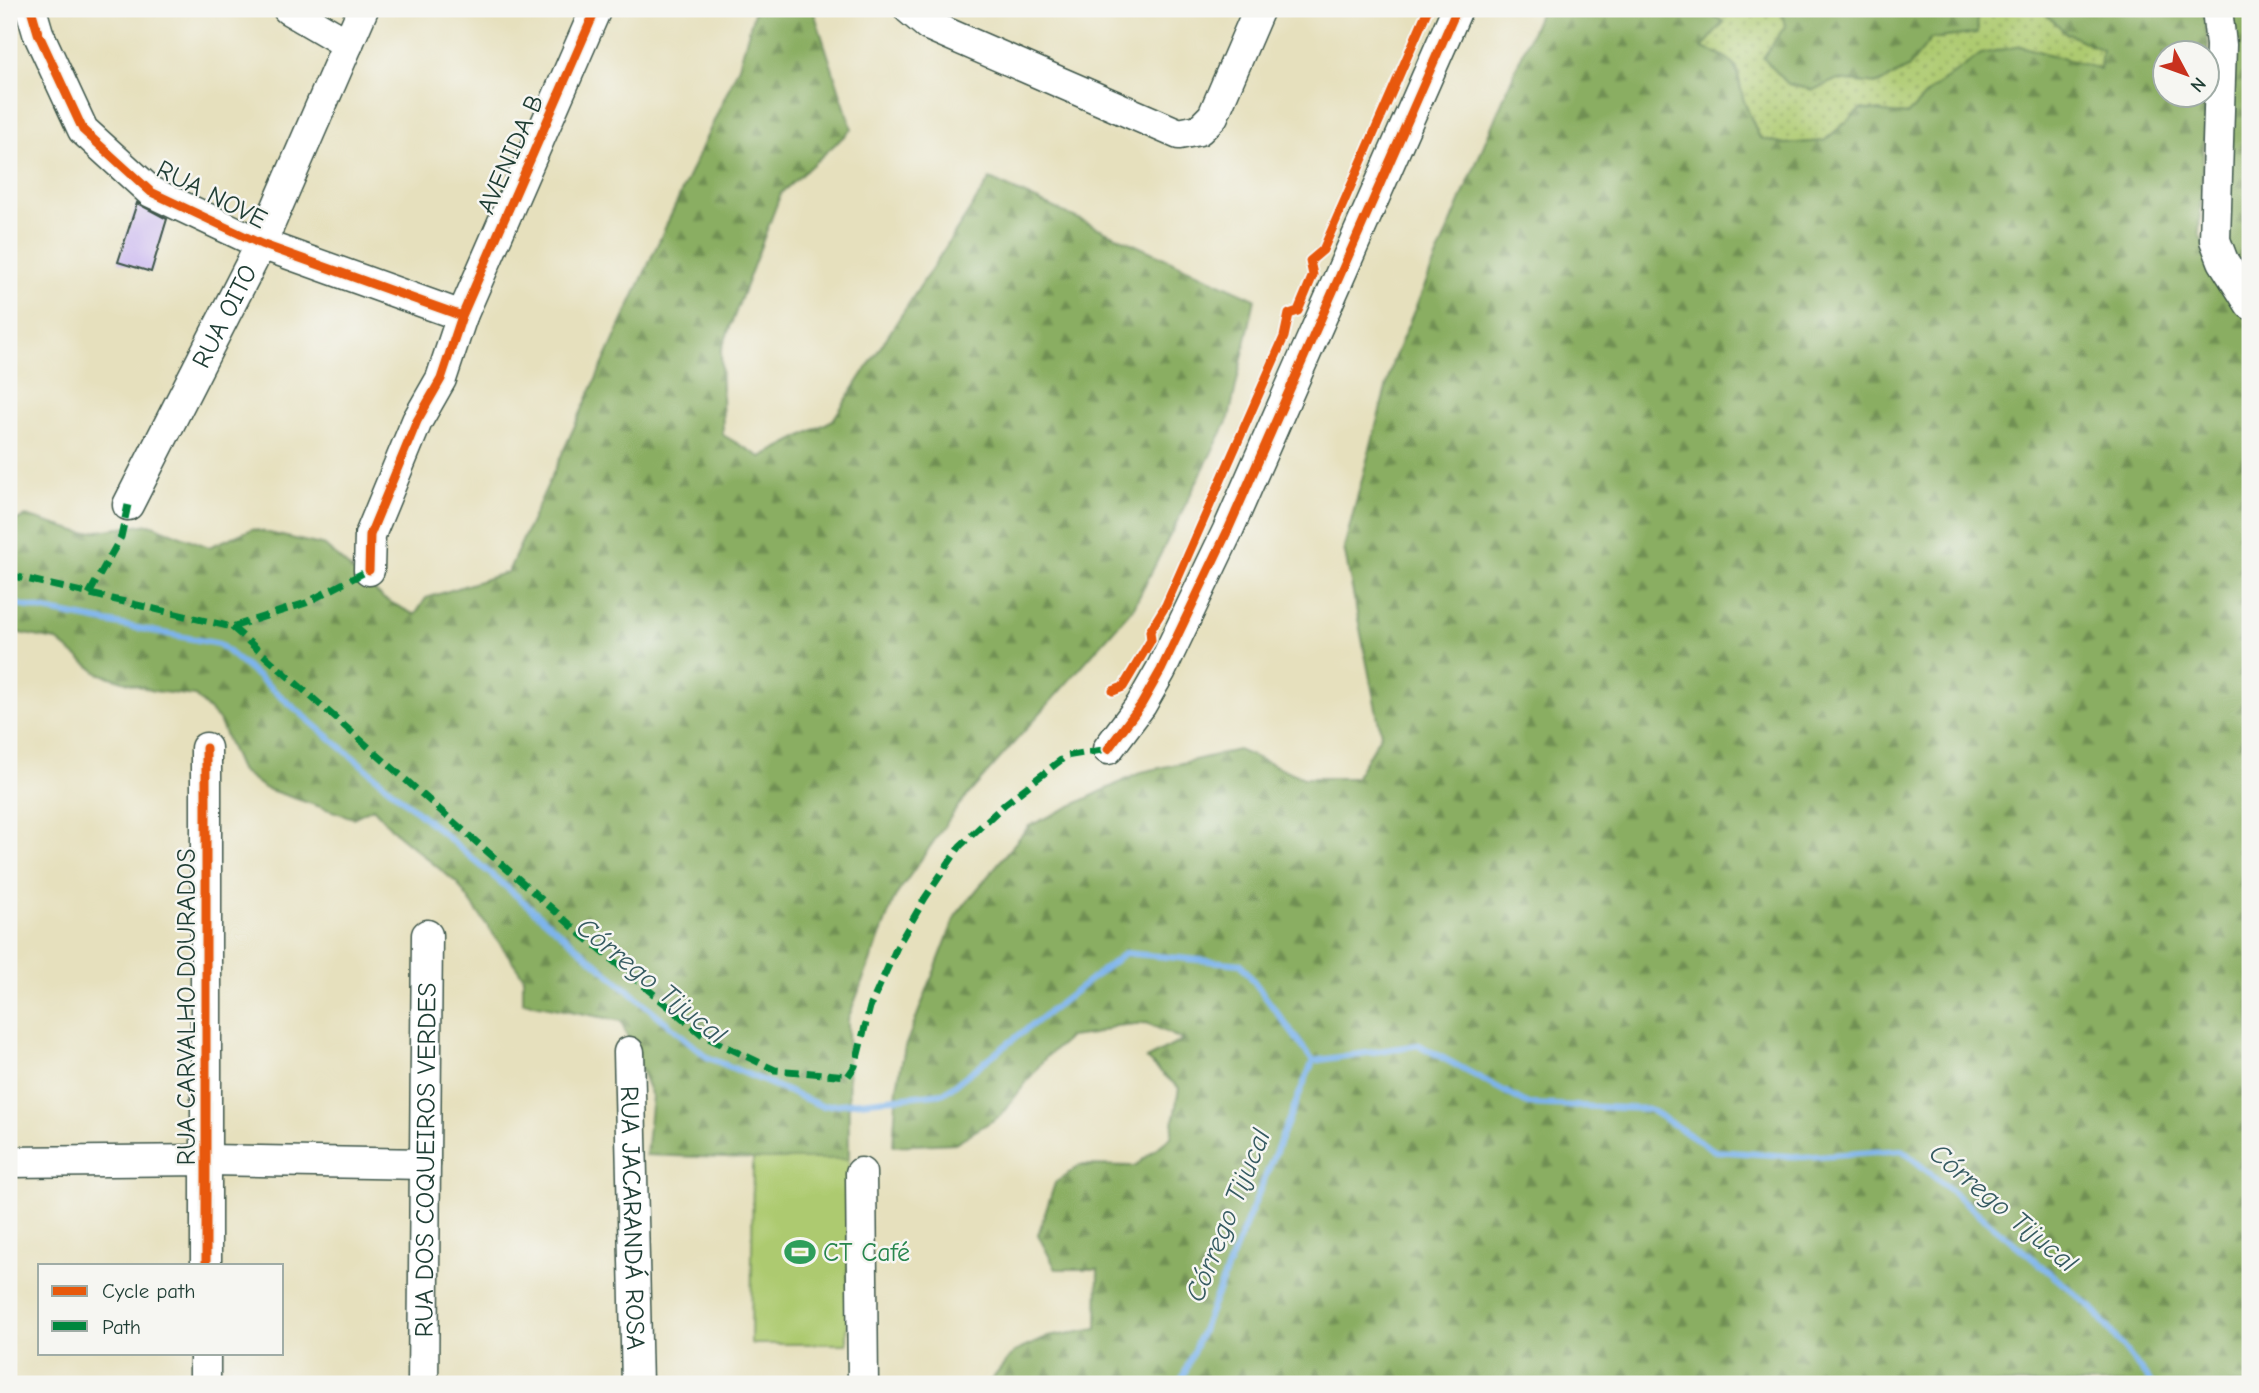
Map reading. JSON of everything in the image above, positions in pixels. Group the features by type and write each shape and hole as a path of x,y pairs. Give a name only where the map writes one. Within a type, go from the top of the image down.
{"street":[{"name":"RUA NOVE","path":"31,9 38,33 83,130 151,192 261,244 462,316"},
{"path":"288,9 348,44"},
{"name":"RUA OITO","path":"128,505 261,244 363,9"},
{"name":"AVENIDA B","path":"369,570 370,535 417,421 441,379 462,316 596,9"},
{"path":"909,9 928,25 1179,134 1199,130 1213,116 1258,9"},
{"path":"1108,749 1141,705 1161,670 1228,530 1457,9"},
{"path":"2217,9 2221,45 2215,240 2223,261 2250,304"},
{"name":"RUA CARVALHO DOURADOS","path":"206,748 206,1264"},
{"name":"RUA DOS COQUEIROS VERDES","path":"423,1384 427,935"},
{"name":"RUA JACARANDÁ ROSA","path":"629,1052 637,1384"},
{"path":"9,1162 208,1160 425,1164"},
{"path":"861,1173 863,1384"},
{"path":"205,1354 205,1384"}],"green space":[{"path":"755,9 813,9 852,129 781,193 721,351 723,435 761,457 833,420 990,179 1255,299 1229,418 1134,607 959,805 895,897 848,1019 849,1159 646,1155 652,1096 621,1021 523,1002 523,976 457,883 398,835 373,808 353,818 264,788 240,770 219,720 195,696 154,691 98,673 56,640 9,631 9,523 26,516 83,533 150,524 209,547 252,529 325,546 384,599 415,615 426,598 508,572 739,66"},
{"path":"1541,9 1702,9 1724,22 1702,48 1723,56 1733,65 1760,138 1785,144 1824,141 1861,109 1907,115 1931,90 1981,54 2020,46 2100,69 2102,50 2066,33 2041,9 2203,9 2207,38 2150,38 2150,108 2206,108 2199,233 2213,268 2250,317 2250,1384 988,1384 1014,1352 1048,1337 1097,1329 1098,1269 1056,1269 1038,1235 1055,1183 1080,1165 1135,1166 1171,1137 1179,1088 1146,1059 1183,1040 1147,1023 1115,1026 1093,1034 1070,1037 1046,1057 1000,1116 955,1143 893,1146 897,1087 905,1047 956,915 1029,826 1142,772 1238,750 1304,778 1355,778 1381,734 1344,548 1393,361"},
{"path":"1702,9 1781,9 1813,90 1836,80 1878,84 1908,68 1931,39 1978,33 1976,9 2041,9 2066,33 2102,50 2100,69 2020,46 1931,90 1907,115 1862,109 1824,141 1785,144 1760,138 1743,99 1737,68 1701,48 1724,22"},
{"path":"1781,9 1976,9 1978,33 1931,39 1908,68 1878,84 1836,80 1813,90 1788,84 1763,58 1785,26"},
{"path":"2228,9 2250,9 2250,291 2230,251"},
{"name":"CT Café","path":"753,1159 849,1159 847,1344 751,1344"}],"building":[{"path":"137,203 167,219 151,272 118,262"}],"waterway":[{"name":"Córrego Tijucal","path":"9,603 219,644 707,1057 822,1106 944,1093 1125,953 1241,964 1313,1061 1419,1045 1528,1104 1649,1109 1715,1151 1803,1157 1902,1150 2092,1308 2152,1384"},
{"name":"Córrego Tijucal","path":"1180,1384 1313,1061"}],"marked path":[{"path":"89,594 121,537 128,505"},
{"path":"9,575 232,627 306,603 369,570"},
{"path":"232,627 581,934 704,1036 775,1070 848,1076 855,1066 870,1007 897,947 925,898 960,846 1005,804 1066,756 1108,749"}],"cycle path":[{"path":"31,9 38,33 83,130 151,192 261,244 462,316"},
{"path":"369,570 370,535 417,421 441,379 462,316 596,9"},
{"path":"1113,691 1123,687 1151,640 1150,631 1166,605 1284,337 1289,314 1298,311 1313,275 1310,261 1323,250 1428,9"},
{"path":"1108,749 1141,705 1161,670 1228,530 1457,9"},
{"path":"206,748 206,1264"}],"place":[{"name":"CT Café","path":"800,1252"}]}
